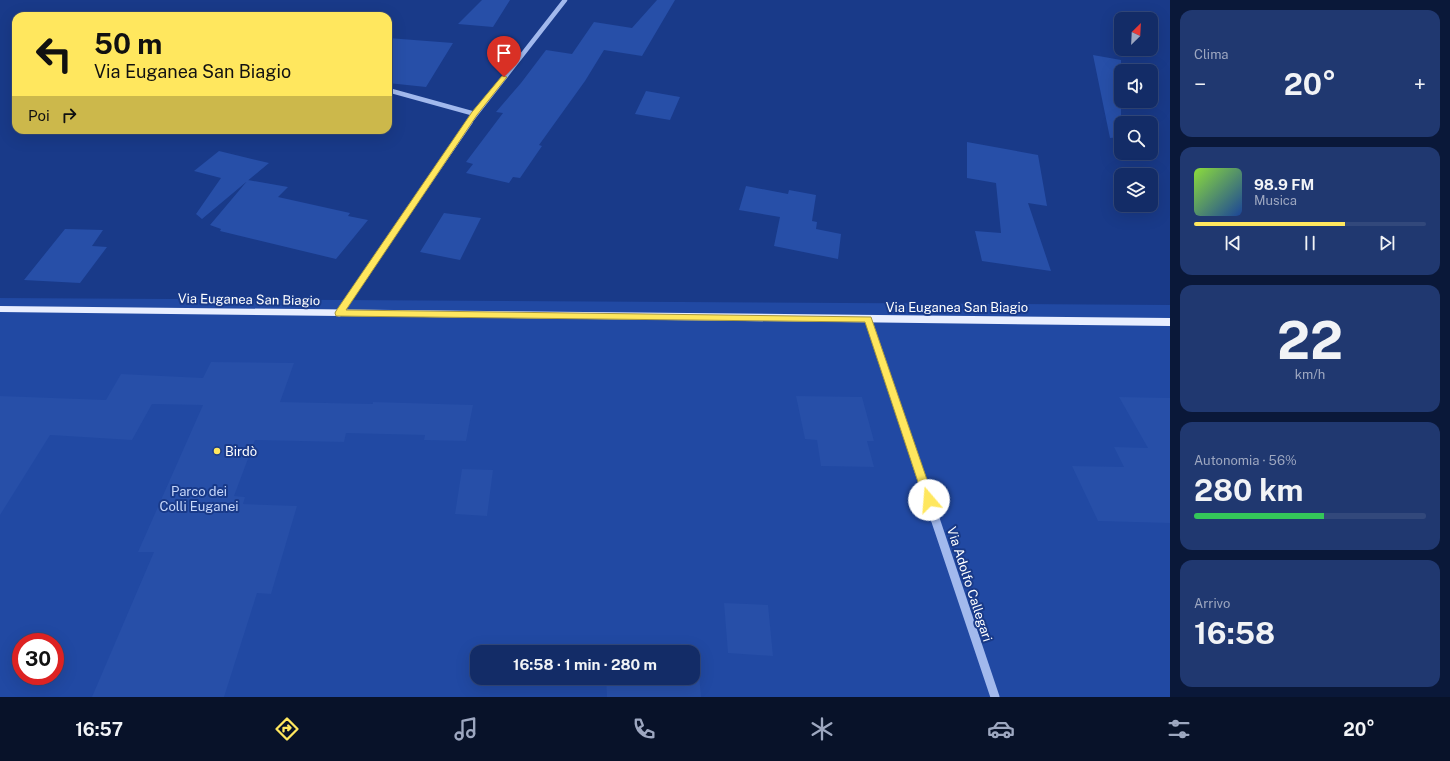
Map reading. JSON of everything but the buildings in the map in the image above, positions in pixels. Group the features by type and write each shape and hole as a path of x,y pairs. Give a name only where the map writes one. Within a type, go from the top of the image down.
{"main road":[{"name":"Via Euganea San Biagio","path":"0,309 1170,322"}],"street":[{"path":"340,313 475,114 565,0"},
{"path":"392,91 475,114"},
{"name":"Via Adolfo Callegari","path":"868,319 995,697"}],"green space":[{"name":"Parco dei Colli Euganei","path":"0,298 1170,305 1170,697 0,697"}],"place":[{"name":"Birdò","path":"217,451"}],"route":[{"path":"504,77 475,114 340,313 868,319 929,500"}]}
